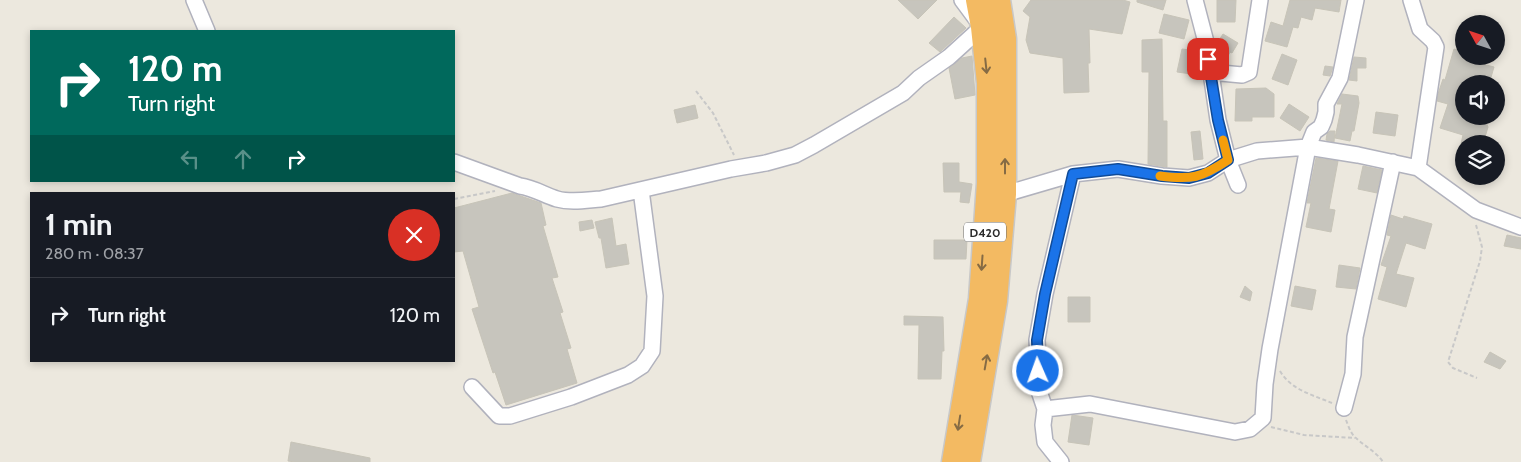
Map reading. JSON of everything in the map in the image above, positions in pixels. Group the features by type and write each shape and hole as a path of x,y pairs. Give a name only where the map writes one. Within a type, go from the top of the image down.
{"highway":[{"name":"D420","path":"953,462 980,299 988,183 988,83 977,0"},
{"name":"D420","path":"969,462 996,301 1005,194 1005,39 999,0"}],"street":[{"path":"194,0 206,30"},
{"path":"455,162 520,186 532,188 558,199 581,201 601,199 740,167 766,164 795,155 903,93 919,78 949,57 982,27 962,0"},
{"path":"1195,0 1207,46 1210,72 1228,160 1238,185"},
{"path":"1210,72 1242,75 1250,72 1260,0"},
{"path":"1044,409 1090,404 1235,432 1250,429 1263,418 1270,349 1308,147 1314,132 1324,120 1326,104 1340,78 1356,0"},
{"path":"1411,0 1420,29 1434,41 1436,47 1418,168"},
{"path":"1005,194 1073,174 1118,169 1189,178 1208,173 1228,160 1257,152 1308,147 1358,154 1418,168 1476,210 1521,227"},
{"path":"1344,408 1353,374 1355,337 1393,162"},
{"path":"1061,462 1045,442 1044,409 1040,394 1037,340 1045,294 1073,174"},
{"path":"472,388 499,416 510,416 570,398 628,375 642,366 652,351 655,296 641,190"}],"path":[{"path":"696,91 713,113 740,167"},
{"path":"455,200 520,186"},
{"path":"1476,210 1475,219 1482,247 1480,260 1448,362 1449,366 1477,378"},
{"path":"1279,368 1286,381 1303,392 1344,408 1348,425 1356,438 1378,454 1382,462"},
{"path":"1259,423 1304,435 1356,438"}],"building":[{"path":"898,0 937,0 918,19"},
{"path":"1031,0 1123,0 1130,2 1122,34 1089,29 1089,92 1064,93 1063,58 1030,53 1026,40 1030,17 1023,11"},
{"path":"1137,0 1166,0 1163,10 1137,2"},
{"path":"1217,0 1236,0 1235,22 1217,22"},
{"path":"1290,0 1341,0 1339,12 1315,8 1312,20 1301,17 1298,28 1293,27 1287,47 1265,41 1271,22 1283,26"},
{"path":"1164,14 1189,20 1184,39 1159,33"},
{"path":"954,17 966,28 940,52 929,43"},
{"path":"1223,34 1238,43 1228,56 1217,49 1216,45"},
{"path":"1162,39 1163,121 1167,121 1167,167 1148,164 1149,72 1142,72 1142,40"},
{"path":"1182,49 1198,51 1199,75 1177,72"},
{"path":"1454,49 1455,65 1486,65 1494,67 1492,75 1455,75 1455,125 1487,125 1486,135 1463,135 1440,128 1448,104 1437,101 1443,79 1445,80"},
{"path":"1282,54 1297,60 1288,85 1272,79"},
{"path":"972,56 975,95 955,99 949,68 962,58"},
{"path":"1354,57 1366,58 1366,68 1357,68 1357,81 1349,80"},
{"path":"1325,66 1333,67 1330,76 1323,75"},
{"path":"1266,88 1274,94 1274,117 1252,117 1252,121 1235,121 1236,89"},
{"path":"1342,94 1358,96 1359,103 1354,131 1352,131 1350,141 1335,138 1342,104 1337,104"},
{"path":"1289,104 1309,117 1300,131 1280,118"},
{"path":"695,105 698,118 677,123 674,110"},
{"path":"1376,112 1398,115 1395,136 1373,133"},
{"path":"1200,131 1203,159 1194,160 1191,132"},
{"path":"1330,131 1335,131 1334,142 1326,140 1327,134"},
{"path":"1316,158 1338,161 1329,209 1335,210 1331,232 1306,227 1311,203 1307,203"},
{"path":"943,163 959,163 959,182 972,184 969,203 960,202 961,192 944,192"},
{"path":"1363,166 1382,170 1377,193 1358,189"},
{"path":"512,193 541,203 546,225 543,226 558,277 552,278 563,312 560,313 571,348 567,349 577,383 506,405 495,372 493,373 472,309 479,307 463,251 455,252 455,208"},
{"path":"1391,215 1403,219 1404,216 1432,224 1425,249 1406,243 1396,274 1414,278 1406,307 1378,299 1387,267 1381,265 1391,236 1387,235"},
{"path":"612,218 616,246 626,244 629,264 606,268 601,238 599,238 595,222"},
{"path":"592,220 594,228 580,231 579,222"},
{"path":"1507,235 1521,238 1521,249 1504,246"},
{"path":"934,240 967,240 966,259 934,259"},
{"path":"1339,265 1360,268 1356,289 1336,287"},
{"path":"1245,286 1252,292 1250,301 1240,297"},
{"path":"1295,286 1316,290 1312,310 1291,306"},
{"path":"1068,297 1090,297 1090,322 1068,322"},
{"path":"904,316 943,317 944,351 942,351 941,379 918,379 919,325 904,325"},
{"path":"1490,352 1506,361 1500,369 1484,362"},
{"path":"1072,415 1093,418 1089,445 1068,442"},
{"path":"291,442 370,458 370,462 288,461"}],"slow traffic":[{"path":"1160,176 1189,178 1208,173 1228,160 1223,140"}],"route":[{"path":"1038,371 1037,340 1045,294 1073,174 1118,169 1189,178 1208,173 1228,160 1218,120 1208,59"}]}
